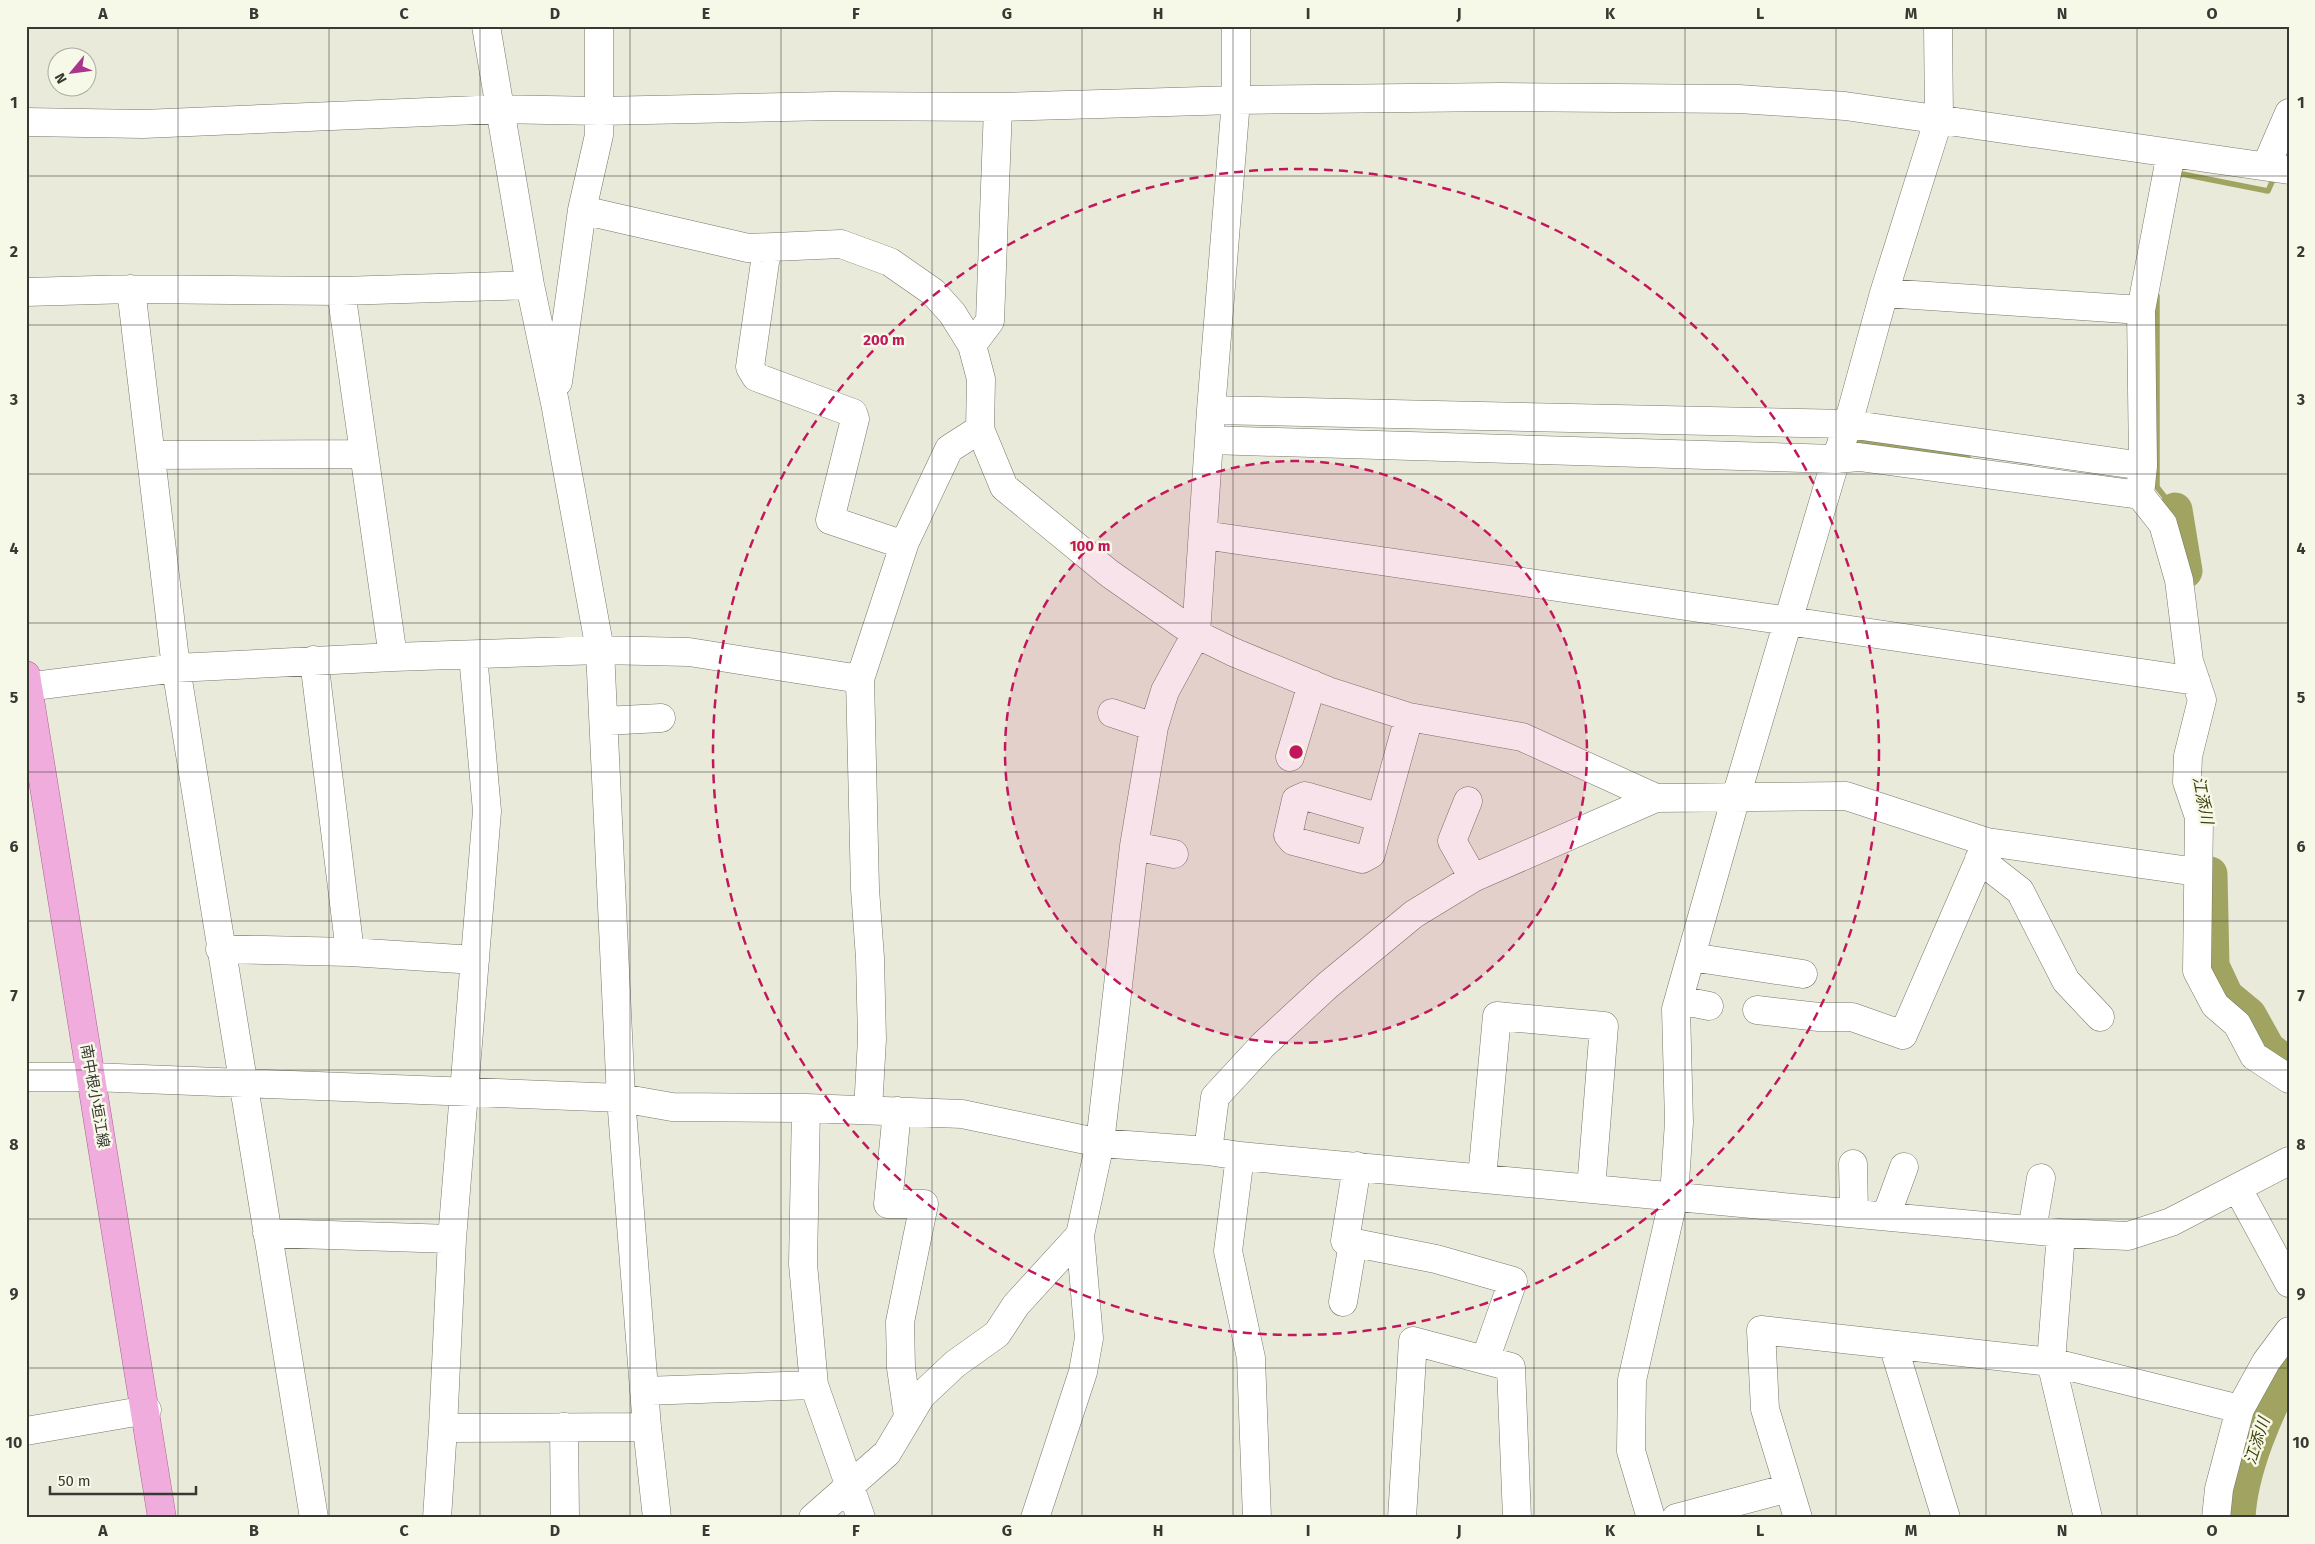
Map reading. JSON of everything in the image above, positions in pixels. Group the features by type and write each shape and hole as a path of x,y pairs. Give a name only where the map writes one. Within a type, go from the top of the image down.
{"main road":[{"name":"南中根小垣江線","path":"27,683 162,1518"}],"street":[{"path":"486,26 530,285 555,403 600,650 621,1098 647,1427 657,1518"},
{"path":"555,403 582,210 599,135 599,26"},
{"path":"1035,1518 1083,1372 1089,1338 1080,1235 1100,1144 1134,846 1154,727 1166,691 1196,634 1211,410 1236,100 1236,26"},
{"path":"1651,1518 1631,1451 1632,1380 1674,1198 1679,1122 1676,1009 1736,797 1836,458 1847,428 1884,293 1939,118 1938,26"},
{"path":"26,122 153,124 501,110 600,111 832,106 998,107 1236,100 1501,97 1739,99 1844,106 1939,118 2274,167 2289,113"},
{"path":"972,345 990,321 998,107"},
{"path":"2140,496 2142,466 2141,310 2171,153"},
{"path":"582,210 748,248 842,244 890,262 933,292 952,313 972,345 981,378 980,430 1004,487 1110,574 1196,634 1233,652 1312,684 1409,717 1522,737 1656,798"},
{"path":"767,248 750,367 756,377 853,413 855,419 830,520 904,546"},
{"path":"26,292 131,290 341,291 530,285"},
{"path":"131,290 176,668 220,949 314,1518"},
{"path":"341,291 393,657"},
{"path":"1884,293 2141,310"},
{"path":"1211,410 1847,428 2142,466"},
{"path":"868,1110 872,1039 870,958 865,889 860,679 904,546 949,449 980,430"},
{"path":"1210,440 1836,458 1859,457 2140,496 2163,524 2179,580 2189,661 2202,700 2188,756 2187,782 2199,817 2197,971 2215,1005 2237,1024 2254,1056 2289,1080"},
{"path":"151,455 364,454"},
{"path":"1204,535 2196,681"},
{"path":"27,683 176,668 314,660 600,650 689,652 860,679"},
{"path":"437,1518 452,1239 487,811 473,655"},
{"path":"314,660 350,952"},
{"path":"1290,757 1312,684"},
{"path":"1112,713 1154,727"},
{"path":"1381,818 1409,717"},
{"path":"604,721 661,718"},
{"path":"1208,1150 1215,1097 1263,1044 1328,985 1414,914 1473,878 1656,798 1846,796 1983,850 2197,872"},
{"path":"1468,801 1452,841 1473,878"},
{"path":"1134,846 1174,854"},
{"path":"1757,1010 1819,1017 1852,1017 1903,1035 1983,850"},
{"path":"1983,850 2020,891 2066,981 2100,1017"},
{"path":"220,949 350,952 475,960"},
{"path":"1691,957 1803,974"},
{"path":"1678,1000 1709,1006"},
{"path":"1482,1178 1497,1016 1568,1022 1604,1026 1591,1189"},
{"path":"26,1077 92,1077 621,1098 672,1107 897,1110 962,1114 1100,1144 1208,1150 1240,1156 1674,1198 2061,1233 2128,1236 2171,1222 2289,1161"},
{"path":"806,1108 803,1264 814,1385 861,1518"},
{"path":"897,1110 888,1204 924,1204 900,1322 901,1368 908,1416"},
{"path":"1240,1156 1228,1251 1251,1358 1257,1518"},
{"path":"1853,1164 1854,1213"},
{"path":"1357,1166 1345,1241 1436,1259 1513,1281 1485,1360"},
{"path":"1886,1216 1904,1167"},
{"path":"2032,1230 2041,1178"},
{"path":"2238,1189 2289,1283"},
{"path":"267,1233 452,1239"},
{"path":"2061,1233 2051,1362 2088,1518"},
{"path":"813,1518 887,1453 921,1396 955,1364 997,1334 1016,1305 1080,1235"},
{"path":"1343,1302 1353,1243"},
{"path":"1798,1518 1765,1409 1761,1330 2051,1362 2240,1409"},
{"path":"2216,1518 2219,1489 2240,1409 2266,1362 2289,1331"},
{"path":"1402,1518 1413,1341 1511,1367 1516,1518"},
{"path":"1893,1345 1946,1518"},
{"path":"644,1391 814,1385"},
{"path":"26,1431 146,1410"},
{"path":"564,1427 565,1518"},
{"path":"443,1428 647,1427"},
{"path":"1676,1518 1788,1488"}],"waterway":[{"path":"2175,179 2182,174 2268,191 2275,175"},
{"path":"2157,296 2157,487 2175,510"},
{"path":"1848,443 1862,442 1968,458"},
{"name":"江添川","path":"2175,510 2185,571"},
{"name":"江添川","path":"2210,874 2212,966 2226,996 2249,1015 2268,1049 2289,1065"},
{"name":"江添川","path":"2238,1518 2249,1461 2263,1422 2289,1369"}]}
